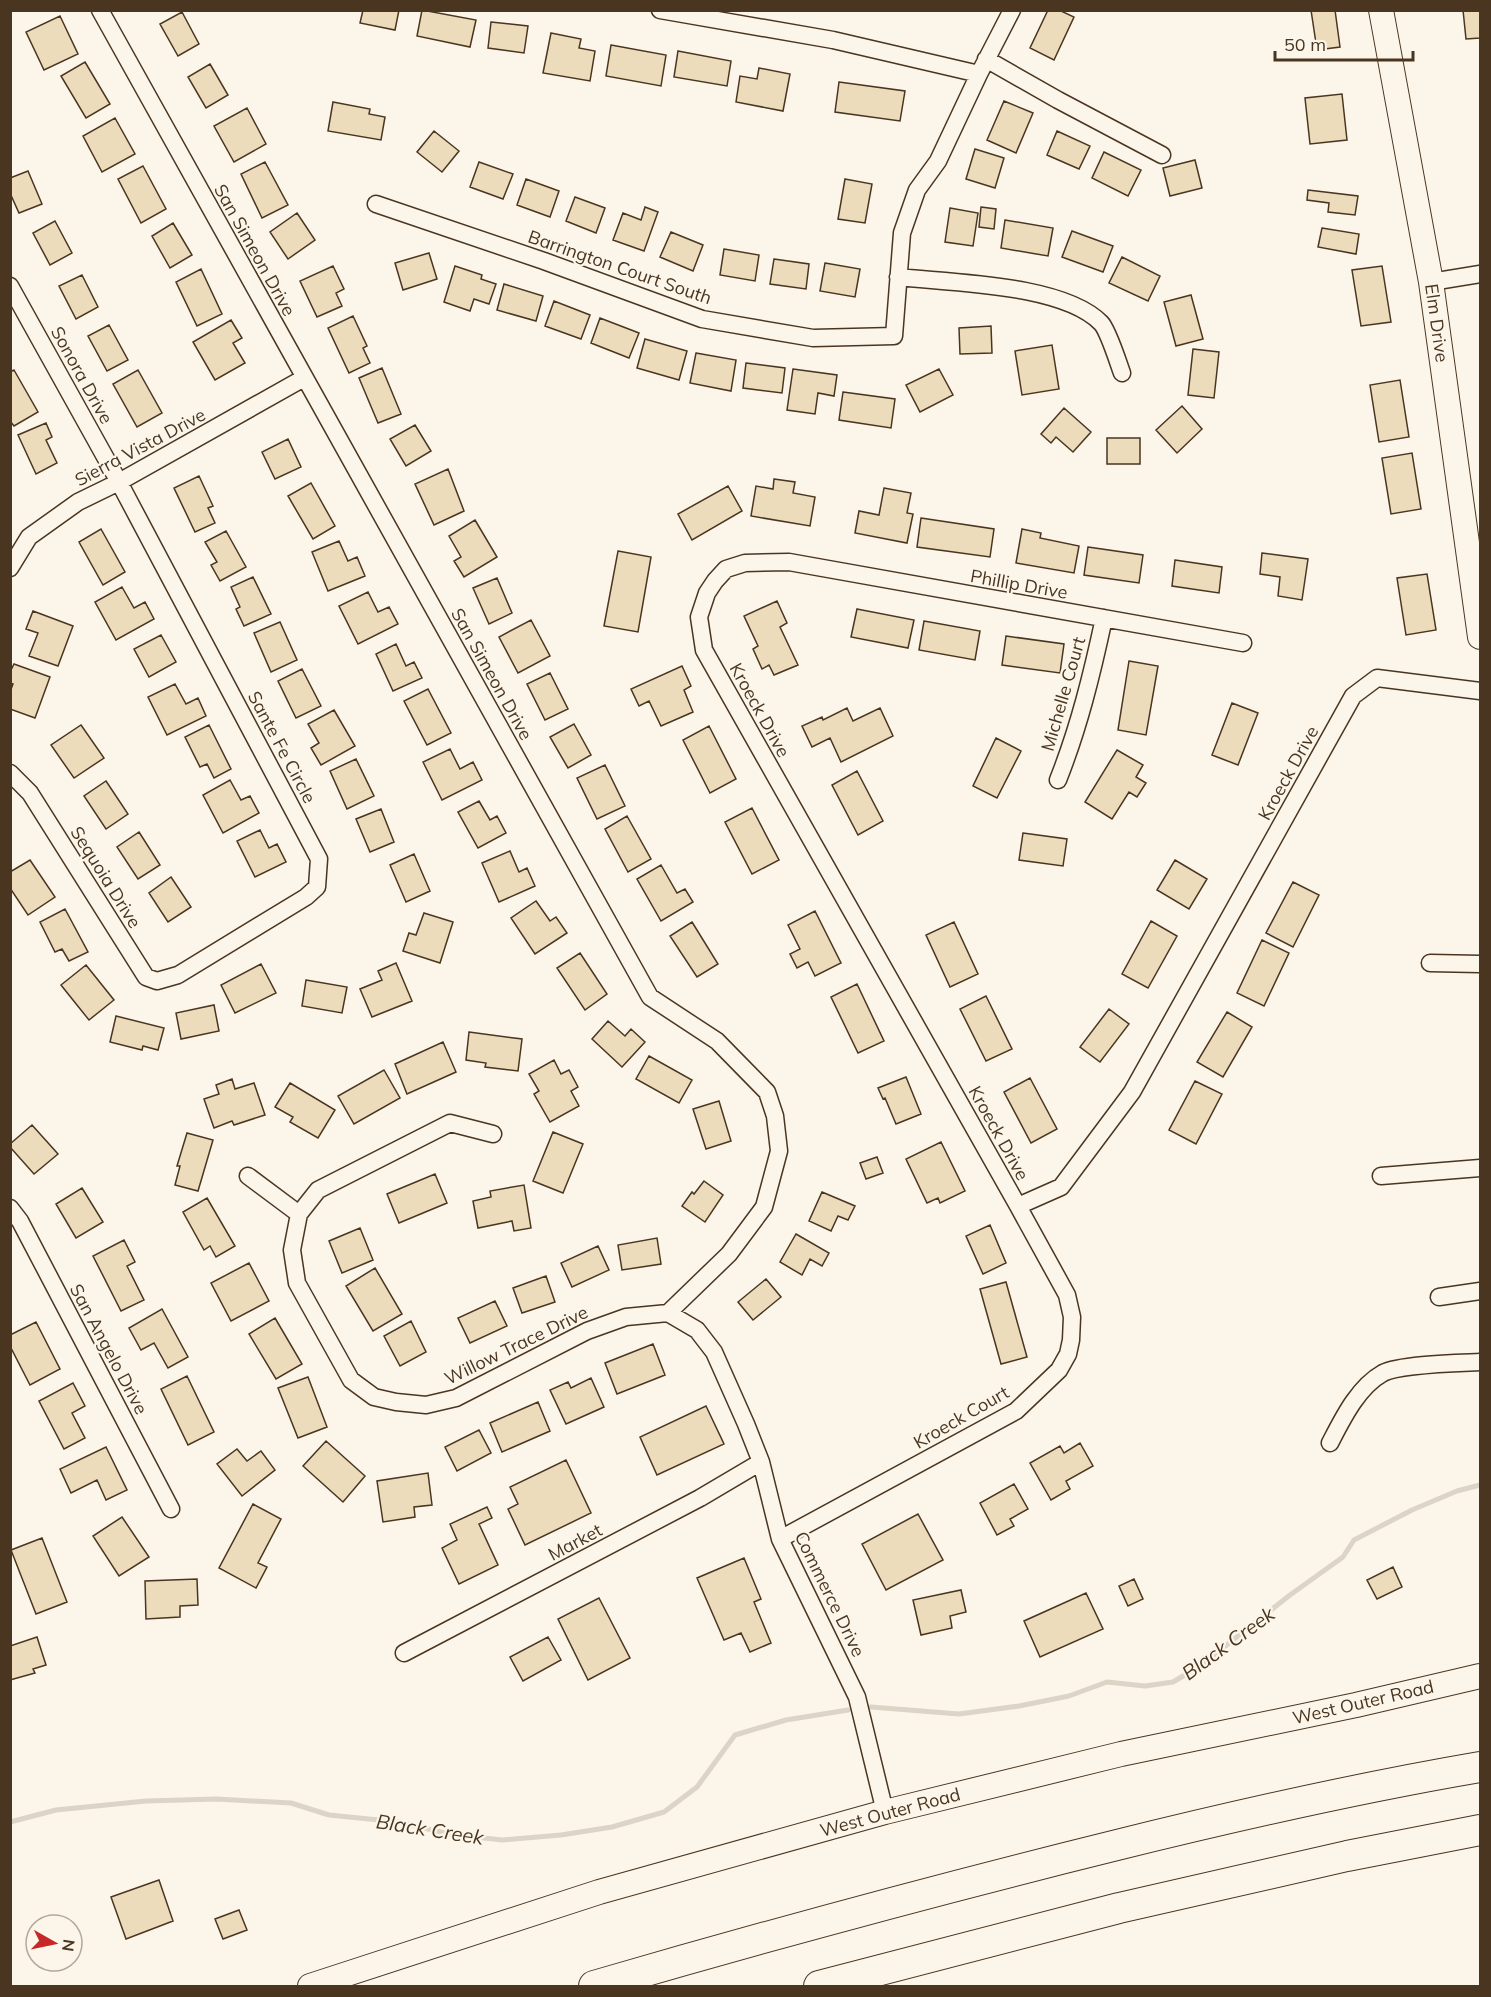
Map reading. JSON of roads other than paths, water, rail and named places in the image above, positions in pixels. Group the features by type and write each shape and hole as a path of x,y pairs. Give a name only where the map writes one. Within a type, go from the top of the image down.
{"highway":[{"path":"594,1986 883,1905 1077,1855 1316,1799 1480,1767"},
{"path":"819,1986 1119,1908 1347,1856 1480,1830"}],"street":[{"name":"San Simeon Drive","path":"99,10 650,997 717,1041 767,1092 775,1116 779,1151 764,1207 729,1254 668,1313"},
{"path":"660,10 982,67 1058,100 1162,155"},
{"path":"1012,10 982,67 938,161 917,190 902,233 898,277 1018,290 1071,303 1102,324 1122,373"},
{"name":"Elm Drive","path":"1381,10 1431,282 1480,637"},
{"name":"Barrington Court South","path":"376,204 544,261 702,319 813,338 894,336 898,277"},
{"path":"1431,282 1480,274"},
{"name":"Sonora Drive","path":"10,286 120,482"},
{"name":"Sierra Vista Drive","path":"10,568 30,537 78,502 120,482 304,378"},
{"name":"Sante Fe Circle","path":"120,482 319,859 317,887 306,897 178,975"},
{"name":"Phillip Drive","path":"789,562 1243,643"},
{"name":"Kroeck Drive","path":"789,562 745,563 726,569 707,593 699,617 704,650 1018,1206 1061,1187 1132,1092 1353,696 1377,678 1480,691"},
{"name":"Michelle Court","path":"1058,780 1086,697 1104,618"},
{"name":"Sequoia Drive","path":"10,773 30,793 146,977 157,981 178,975"},
{"path":"1430,963 1480,964"},
{"name":"Willow Trace Drive","path":"493,1134 450,1123 318,1190 299,1214 292,1250 297,1283 351,1380 374,1397 426,1405 456,1398 587,1331 626,1317 668,1313"},
{"path":"1381,1176 1480,1168"},
{"path":"248,1176 299,1214"},
{"name":"Kroeck Court","path":"780,1539 1016,1411 1059,1370 1068,1354 1071,1340 1072,1317 1067,1295 1018,1206"},
{"name":"San Angelo Drive","path":"10,1208 20,1221 171,1509"},
{"path":"1439,1297 1480,1291"},
{"name":"Commerce Drive","path":"668,1313 697,1330 714,1352 761,1462 780,1539 857,1697 885,1812"},
{"path":"1330,1443 1345,1415 1362,1391 1384,1372 1409,1367 1480,1362"},
{"name":"Market","path":"404,1653 700,1498 761,1462"},
{"name":"West Outer Road","path":"310,1986 599,1892 885,1812 1121,1754 1356,1705 1480,1676"}],"waterway":[{"name":"Black Creek","path":"871,1707 959,1714 1069,1696 1107,1682 1145,1686 1173,1682 1200,1666 1290,1595 1343,1557 1354,1540 1412,1510 1457,1491 1480,1485"},
{"name":"Black Creek","path":"10,1822 56,1810 146,1801 216,1799 291,1803 329,1815 399,1822 449,1834 502,1840 561,1835 612,1827 664,1812 697,1787 735,1735 786,1720 848,1710"}]}
